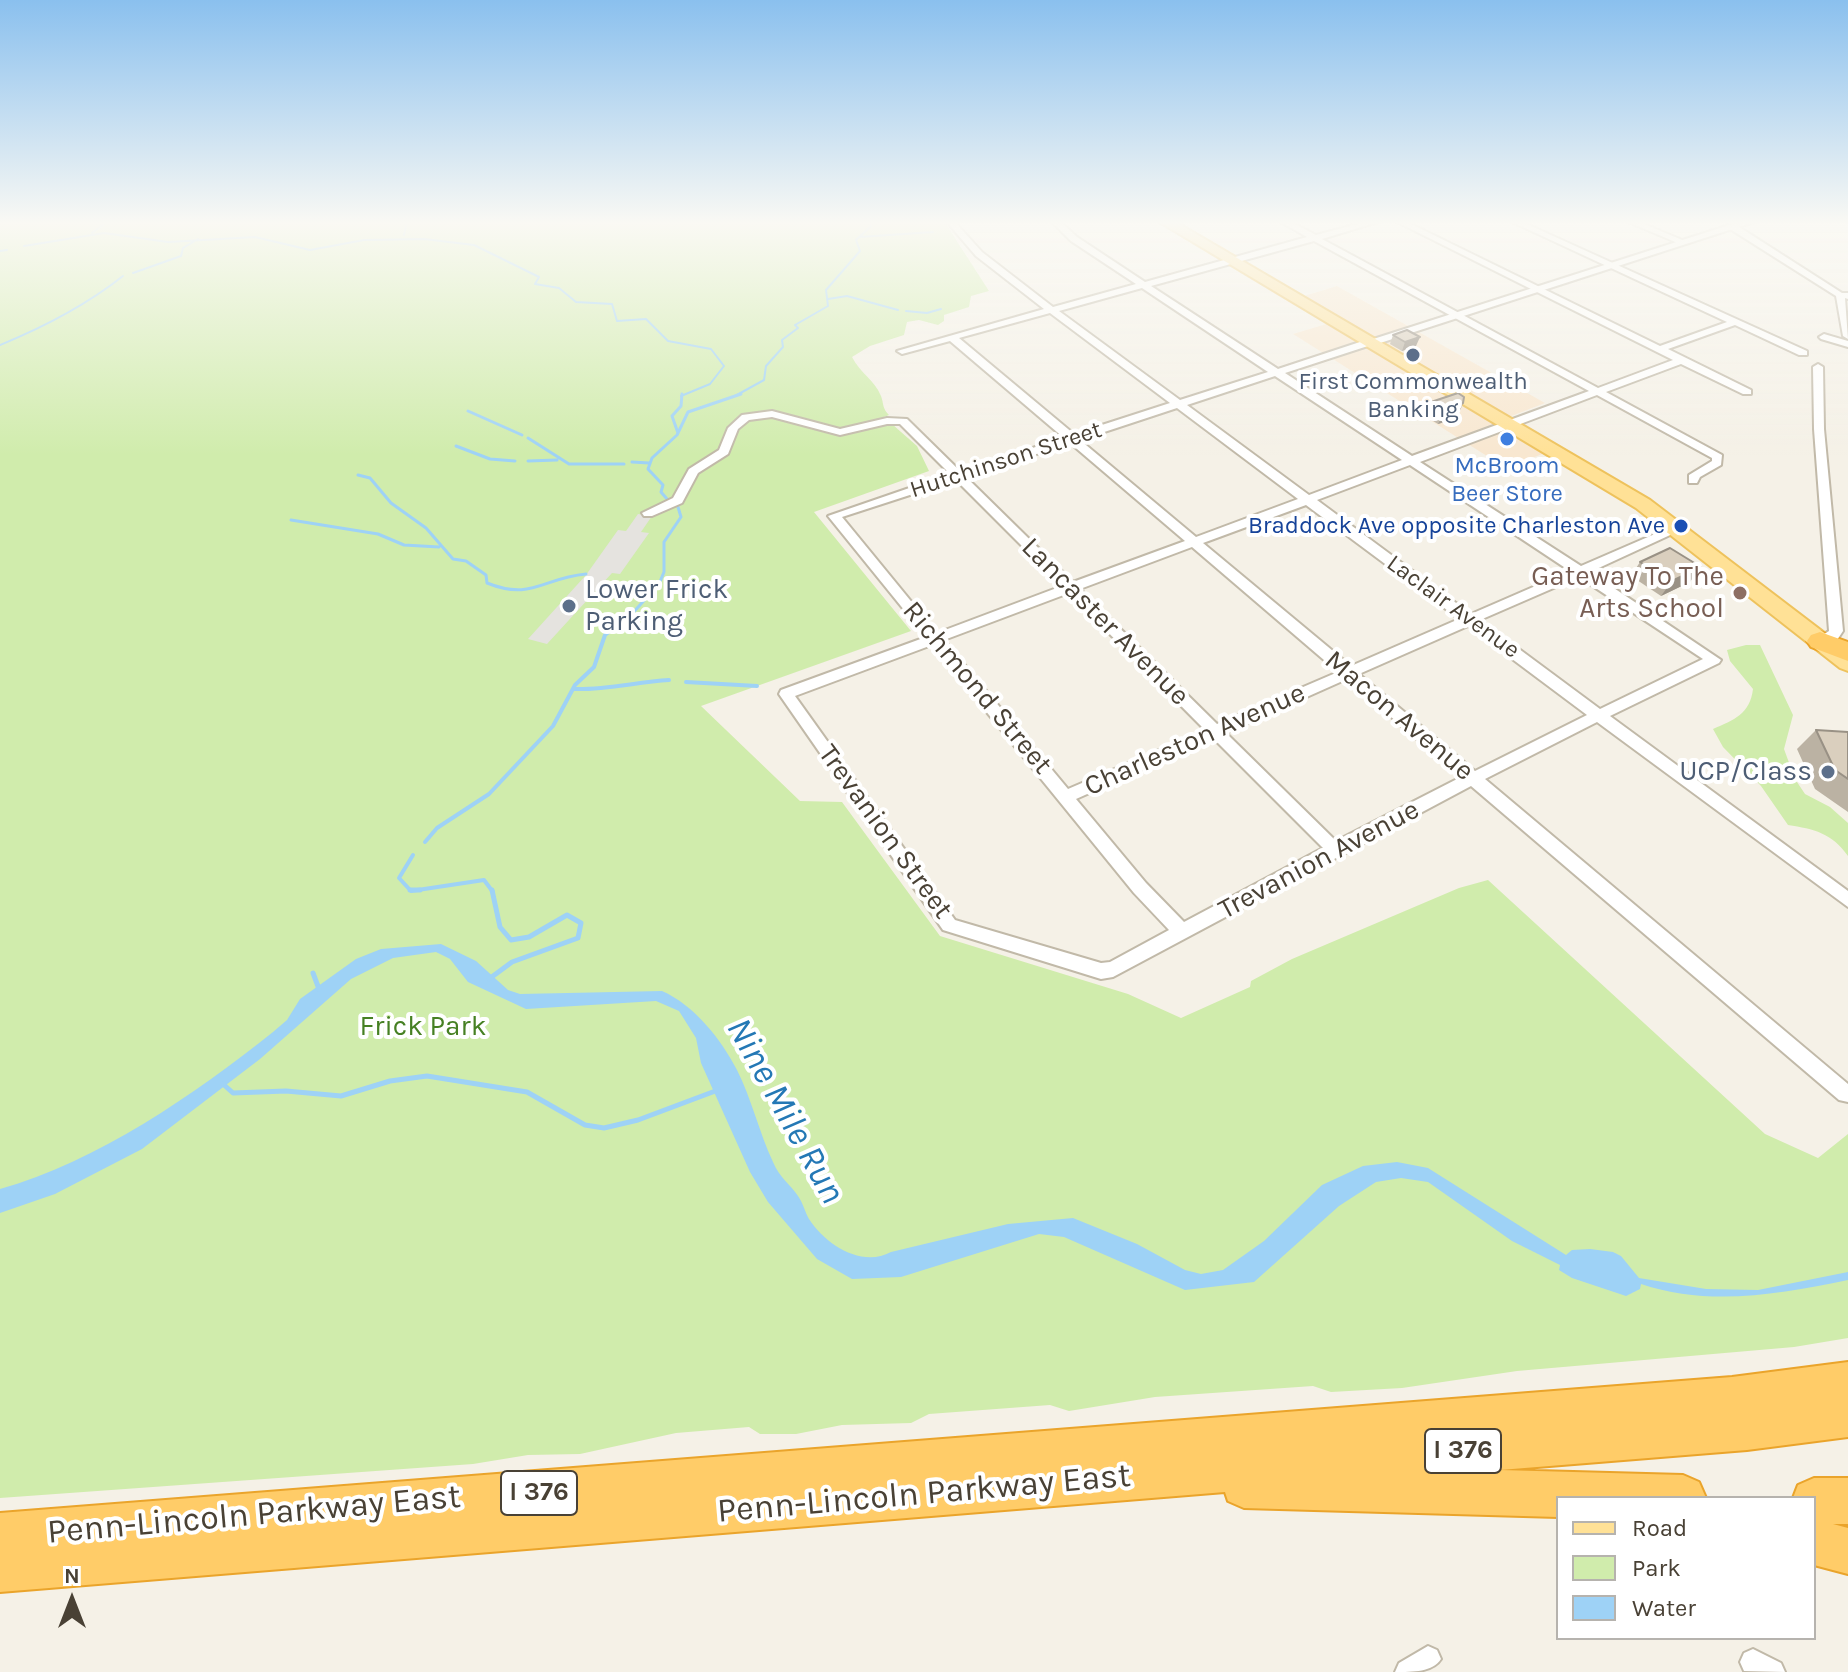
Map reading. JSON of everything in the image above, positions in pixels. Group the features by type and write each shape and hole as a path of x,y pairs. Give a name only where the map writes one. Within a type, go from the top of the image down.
{"highway":[{"path":"1820,641 1848,652"},
{"path":"1668,1403 1848,1362"},
{"name":"Penn-Lincoln Parkway East","path":"0,1536 1668,1403 1848,1383"},
{"name":"Penn-Lincoln Parkway East","path":"0,1569 1747,1428 1848,1415"},
{"path":"1078,1481 1594,1496"},
{"path":"1816,1501 1848,1501"},
{"path":"1816,1543 1848,1551"}],"main road":[{"path":"1298,299 1643,504 1848,663"}],"street":[{"name":"Laclair Avenue","path":"1037,299 1848,900"},
{"path":"902,351 1087,299"},
{"path":"1168,299 1577,569"},
{"path":"1429,299 1714,454 1720,460 1695,475 1693,481"},
{"path":"1370,342 1505,299"},
{"path":"1558,299 1747,392"},
{"path":"1685,299 1803,353"},
{"path":"1844,299 1848,336"},
{"path":"1660,349 1735,322"},
{"name":"Macon Avenue","path":"953,335 1846,1094"},
{"path":"1824,337 1848,344"},
{"name":"Hutchinson Street","path":"834,516 955,474 1370,342"},
{"path":"935,638 1682,360"},
{"path":"1818,367 1819,429 1835,635 1820,641"},
{"name":"Lancaster Avenue","path":"648,513 678,500 693,471 724,452 733,428 746,417 772,414 840,432 896,420 910,426 1336,851"},
{"name":"Richmond Street","path":"834,516 1140,888 1183,933"},
{"name":"Charleston Avenue","path":"1067,796 1577,569 1675,530"},
{"name":"Trevanion Avenue","path":"1183,933 1473,779 1714,660 1577,569"},
{"path":"1834,592 1848,596"},
{"name":"Trevanion Street","path":"935,638 786,694 949,925 1101,971 1113,969 1183,933"}],"shaded area":[{"path":"1309,299 1360,299 1545,403 1496,422 1545,453 1506,468 1293,334 1340,320"},
{"name":"Lower Frick Parking","path":"638,514 652,516 641,532 649,533 620,574 612,573 547,644 528,639 586,575 618,530 626,531"}],"green space":[{"name":"Frick Park","path":"0,299 970,299 969,307 944,315 944,321 938,325 919,320 907,322 904,335 870,346 852,357 878,390 889,415 884,417 917,446 929,471 814,512 911,631 701,706 800,801 842,802 940,936 1128,994 1181,1018 1250,987 1251,981 1292,959 1459,888 1488,880 1765,1134 1818,1158 1848,1134 1848,1338 1794,1347 1517,1371 1402,1388 1331,1392 1313,1386 1155,1397 1069,1411 1050,1405 929,1414 911,1423 842,1425 796,1434 760,1434 749,1427 676,1433 580,1454 528,1455 473,1464 0,1498"},
{"path":"1760,645 1793,715 1784,749 1795,779 1805,794 1830,807 1848,823 1848,856 1836,842 1822,833 1788,825 1761,786 1723,747 1713,729 1740,715 1751,698 1753,689 1730,661 1727,650"}],"water":[{"path":"441,944 476,961 508,990 520,994 662,991 685,1005 706,1024 730,1058 775,1167 798,1196 809,1219 835,1245 857,1255 880,1256 1008,1224 1073,1218 1137,1244 1185,1270 1201,1274 1223,1270 1264,1241 1322,1185 1363,1166 1397,1162 1428,1168 1566,1255 1572,1250 1613,1252 1621,1256 1639,1278 1706,1289 1758,1290 1848,1272 1848,1280 1796,1290 1719,1297 1667,1291 1641,1284 1640,1289 1626,1296 1572,1278 1559,1270 1560,1265 1512,1241 1428,1182 1401,1178 1376,1182 1339,1206 1254,1282 1185,1290 1064,1237 1039,1234 901,1277 852,1279 817,1259 768,1202 750,1172 701,1063 696,1038 679,1011 656,1001 526,1009 468,982 450,959 436,952 393,958 351,979 260,1059 142,1149 55,1194 0,1213 0,1189 73,1162 144,1124 273,1032 287,1020 300,999 356,959 381,949"}],"building":[{"path":"1407,330 1420,337 1405,342 1393,335"},
{"path":"1458,393 1464,397 1463,403 1445,410 1431,402"},
{"path":"1670,548 1701,567 1672,581 1640,562"},
{"path":"1816,730 1848,732 1848,779 1835,770"}],"waterway":[{"path":"0,345 91,299"},
{"path":"572,299 576,302 612,304 617,321 646,319 668,341 711,349 724,366 710,384 682,396"},
{"path":"735,396 764,380 766,366 783,347 782,340 798,328 795,325 828,306 827,299"},
{"path":"858,299 898,310"},
{"path":"906,311 927,313 941,309"},
{"path":"678,433 688,412 741,394"},
{"path":"678,433 672,416 681,406 682,396"},
{"path":"468,411 522,435"},
{"path":"667,499 661,492 663,485 648,469 652,458 678,433"},
{"path":"528,438 569,464 624,464"},
{"path":"456,446 490,459 515,461"},
{"path":"528,461 557,460"},
{"path":"632,462 649,463"},
{"path":"358,475 370,478 391,503 426,528 453,559 466,561 486,575 487,583 515,590 586,574"},
{"path":"631,614 659,584 664,572 664,542 681,517 678,507"},
{"path":"291,520 378,534 404,545 439,547"},
{"path":"603,583 629,598 649,583 658,584"},
{"path":"425,842 437,828 489,794 553,726 575,685 594,667 605,635 631,614"},
{"path":"574,689 669,680"},
{"path":"686,682 757,686"},
{"path":"410,890 399,878 413,855"},
{"path":"418,890 484,880 492,891"},
{"path":"410,890 418,890"},
{"path":"410,890 418,890"},
{"path":"489,979 512,962 578,938 581,923 567,915 529,937 511,940 500,927 492,891"},
{"path":"313,973 319,989"},
{"path":"223,1084 233,1093 286,1091 341,1096 390,1081 427,1076 527,1092 585,1125 604,1128 638,1120 718,1090"}],"place":[{"name":"First Commonwealth Banking","path":"1413,355"},
{"name":"McBroom Beer Store","path":"1507,439"},
{"name":"Braddock Ave opposite Charleston Ave","path":"1681,526"},
{"name":"Gateway To The Arts School","path":"1740,593"},
{"name":"Lower Frick Parking","path":"569,606"},
{"name":"UCP/Class","path":"1828,772"}],"water label":[{"name":"Nine Mile Run","path":"785,1111"}]}
